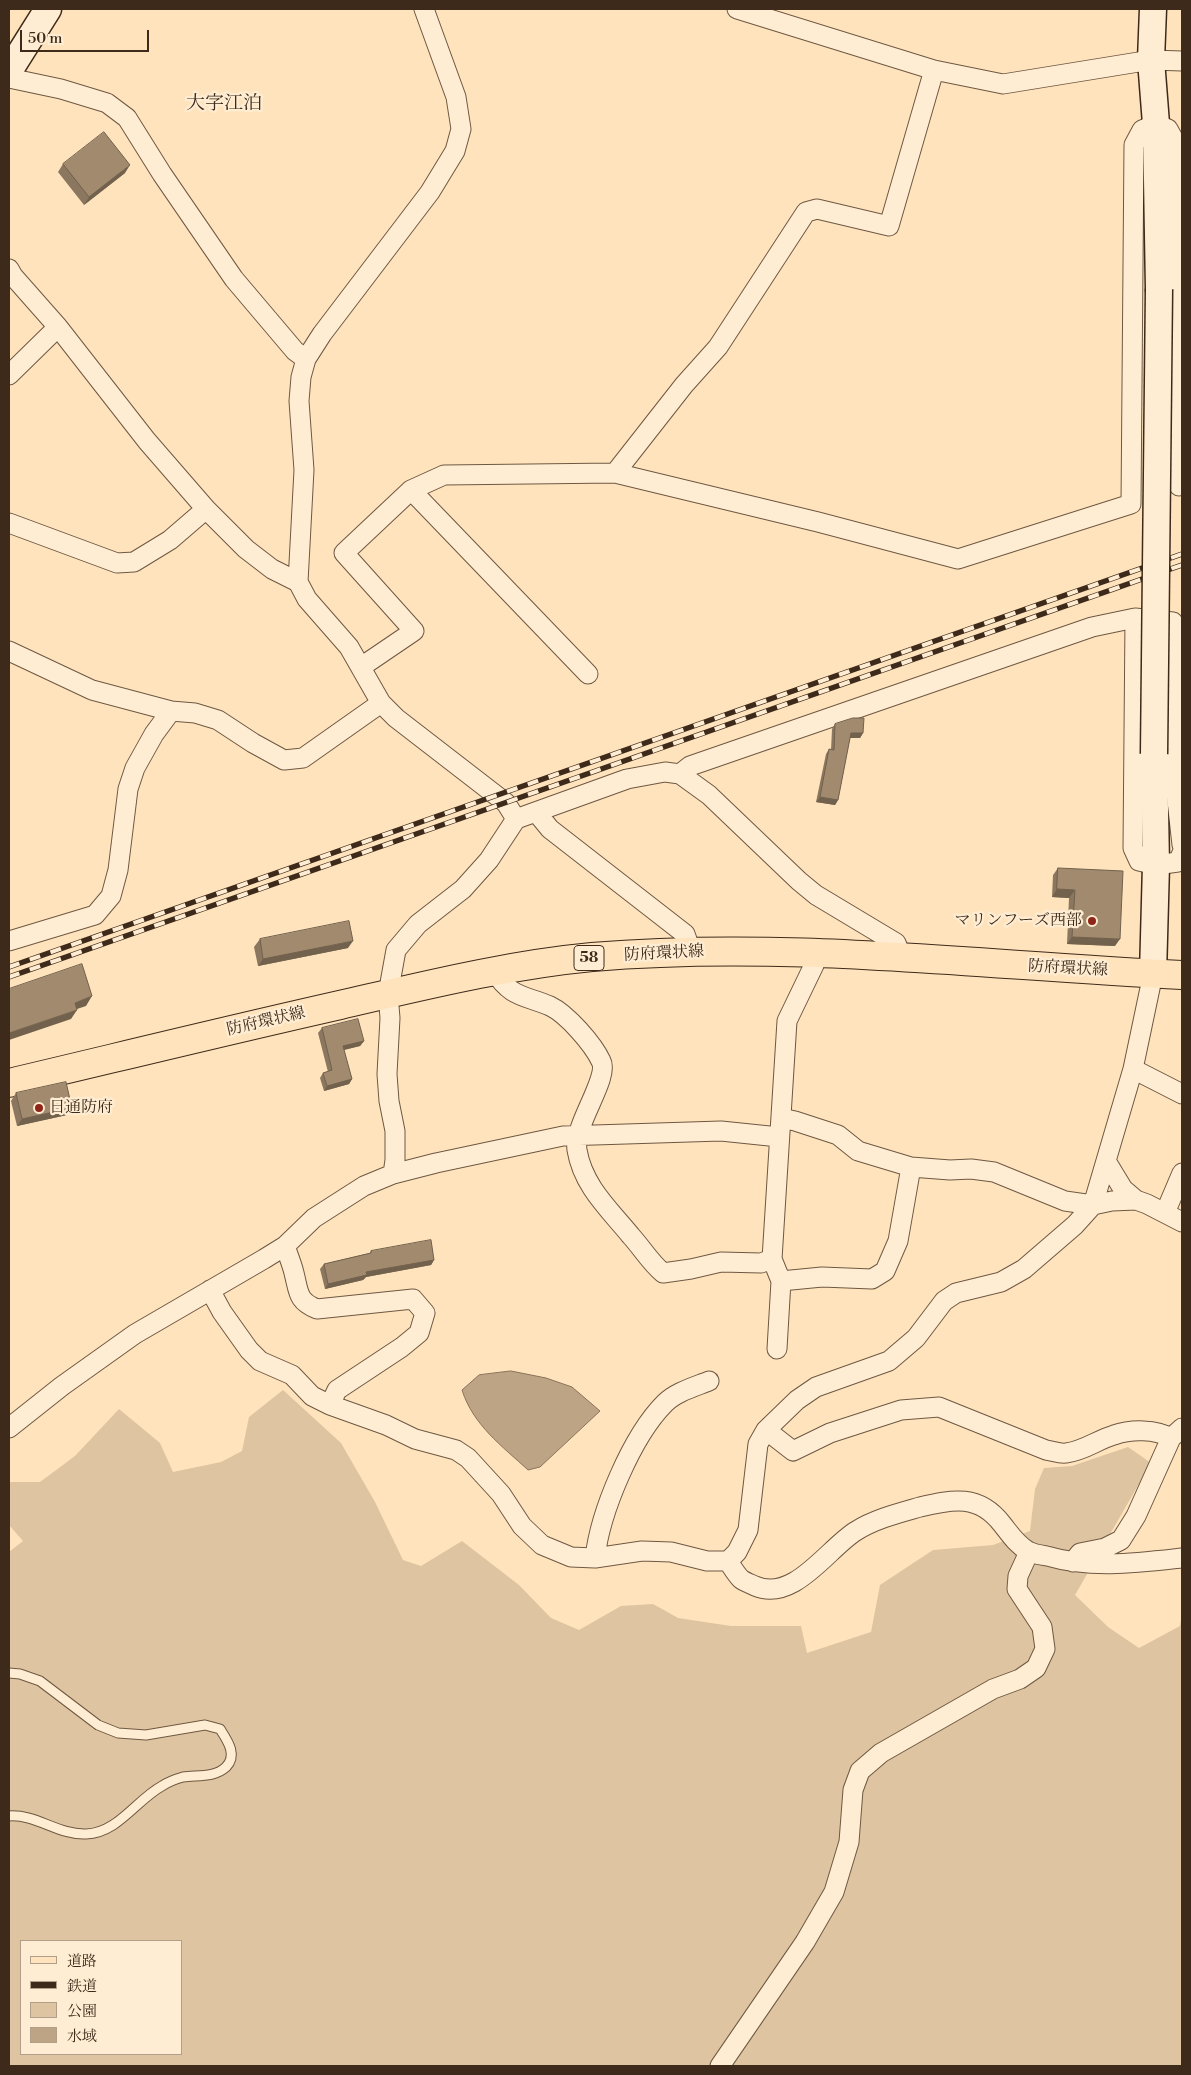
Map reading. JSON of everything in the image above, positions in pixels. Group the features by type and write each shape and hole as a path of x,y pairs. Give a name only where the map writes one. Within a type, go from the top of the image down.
{"main road":[{"name":"防府環状線","path":"9,1083 494,971 590,958 691,951 815,954 1182,975"}],"street":[{"path":"9,71 48,9"},
{"path":"424,9 456,97 461,129 455,151 430,192 322,334 306,359 301,378 299,401 304,470 298,582 307,599 349,647 381,703 396,718 506,803 516,819"},
{"path":"737,9 934,70 1003,84 1152,60 1182,61"},
{"path":"210,1290 222,1312 248,1350 260,1361 292,1375 312,1396 330,1405 386,1424 415,1440 456,1450 468,1458 501,1494 522,1526 542,1545 571,1558 595,1558 652,1551 671,1552 707,1561 728,1561 737,1552 748,1530 758,1444 766,1430 797,1400 816,1387 889,1360 916,1338 944,1301 956,1293 1001,1282 1024,1270 1075,1225 1093,1204 1133,1069 1153,974 1156,865 1154,754 1159,289 1156,124 1152,60 1153,9"},
{"path":"615,473 684,385 718,347 806,212 817,209 889,226 934,70"},
{"path":"9,78 61,88 107,103 127,118 162,174 234,279 294,351 306,359"},
{"path":"362,667 414,631 344,553 411,490 444,475 615,473 818,522 958,559 1131,504 1134,146 1142,130 1156,124 1168,129 1178,147 1180,486"},
{"path":"9,268 13,276 58,327 147,441 206,509 253,554 272,569 298,582"},
{"path":"1132,307 1180,309"},
{"path":"9,375 58,327"},
{"path":"411,490 588,674"},
{"path":"9,523 117,563 134,562 170,540 206,509"},
{"path":"1135,618 1133,848 1139,861 1156,865 1178,862 1182,853"},
{"path":"680,774 690,766 1092,627 1135,618 1179,623 1173,765 1182,845"},
{"path":"9,651 92,690 170,711 195,713 218,720 253,743 284,760 303,758 332,735 381,703"},
{"path":"9,941 95,915 111,896 118,870 128,789 135,768 154,734 170,711"},
{"path":"393,1174 395,1131 389,1101 390,1018 388,994 396,950 418,924 463,889 489,860 516,819 627,779 666,772 680,774 709,795 816,895 896,943 902,958"},
{"path":"536,812 550,829 685,934 691,951"},
{"path":"777,1349 780,1281 772,1259 787,1021 814,965 815,954"},
{"path":"494,971 501,982 514,993 552,1007 566,1018 596,1052 603,1063 602,1075 582,1121 577,1149 588,1182 600,1201 632,1237 650,1261 663,1273 691,1270 721,1262 761,1263 772,1259"},
{"path":"1133,1069 1182,1094"},
{"path":"9,1428 62,1386 134,1334 285,1246 314,1218 364,1186 393,1174 545,1140 579,1136 780,1127 795,1121 838,1135 858,1151 911,1167 950,1170 971,1169 994,1172 1065,1201 1093,1204 1112,1200 1136,1200"},
{"path":"1106,1161 1123,1189 1136,1200 1182,1222"},
{"path":"780,1281 822,1277 872,1279 885,1271 898,1241 911,1167"},
{"path":"1165,1213 1182,1173"},
{"path":"285,1246 294,1273 297,1293 307,1305 317,1309 413,1299 425,1313 419,1333 402,1347 337,1390 330,1405"},
{"path":"595,1558 596,1546 605,1515 626,1460 637,1441 665,1403 680,1392 709,1381"},
{"path":"766,1430 793,1451 830,1433 901,1410 938,1407 1046,1450 1064,1454 1086,1448 1114,1434 1137,1430 1177,1433 1136,1516 1121,1540 1105,1548 1080,1554 1072,1563"},
{"path":"728,1561 742,1580 762,1589 781,1587 810,1571 844,1539 858,1529 893,1515 959,1500 977,1503 995,1515 1016,1541 1029,1552 1072,1563 1129,1564 1182,1558"},
{"path":"720,2066 805,1942 834,1892 849,1842 853,1790 860,1772 890,1748 992,1689 1020,1679 1036,1668 1045,1648 1042,1627 1017,1589 1018,1576 1029,1552"}],"lane":[{"path":"9,1673 40,1680 98,1725 118,1733 146,1735 205,1725 220,1729 231,1746 231,1760 226,1767 212,1776 181,1778 161,1786 106,1830 86,1834 64,1832 22,1815 9,1816"}],"green space":[{"path":"283,1390 341,1443 375,1502 403,1560 421,1566 462,1541 519,1585 551,1618 579,1630 621,1606 653,1604 678,1618 731,1626 801,1626 807,1653 871,1632 880,1585 933,1550 993,1545 1030,1531 1035,1489 1044,1468 1072,1466 1128,1447 1151,1463 1075,1595 1108,1627 1139,1648 1180,1626 1182,1614 1182,2066 9,2066 9,1552 23,1541 9,1525 9,1482 40,1482 75,1456 119,1409 160,1443 173,1472 221,1462 242,1451 249,1417"}],"water":[{"path":"511,1371 546,1378 572,1387 600,1411 540,1467 528,1470 489,1434 473,1414 462,1390 479,1375"}],"building":[{"path":"104,132 130,165 89,197 63,164"},
{"path":"853,718 864,718 863,733 851,733 838,800 820,797 829,749 834,750 835,724"},
{"name":"マリンフーズ西部","path":"1058,868 1123,871 1120,939 1072,937 1075,890 1057,889"},
{"path":"349,921 353,941 263,959 260,939"},
{"path":"82,964 92,996 75,1003 77,1010 9,1033 9,989"},
{"path":"358,1019 364,1041 343,1046 352,1079 327,1086 323,1073 332,1070 322,1028"},
{"name":"日通防府","path":"66,1082 72,1108 22,1119 16,1093"},
{"path":"431,1240 434,1260 366,1272 367,1275 328,1284 324,1264 371,1253 371,1251"}],"railway":[{"path":"9,967 1182,554"},
{"path":"9,977 1182,565"}],"place":[{"name":"マリンフーズ西部","path":"1092,921"},
{"name":"日通防府","path":"39,1108"}],"district":[{"name":"大字江泊","path":"224,104"}]}
